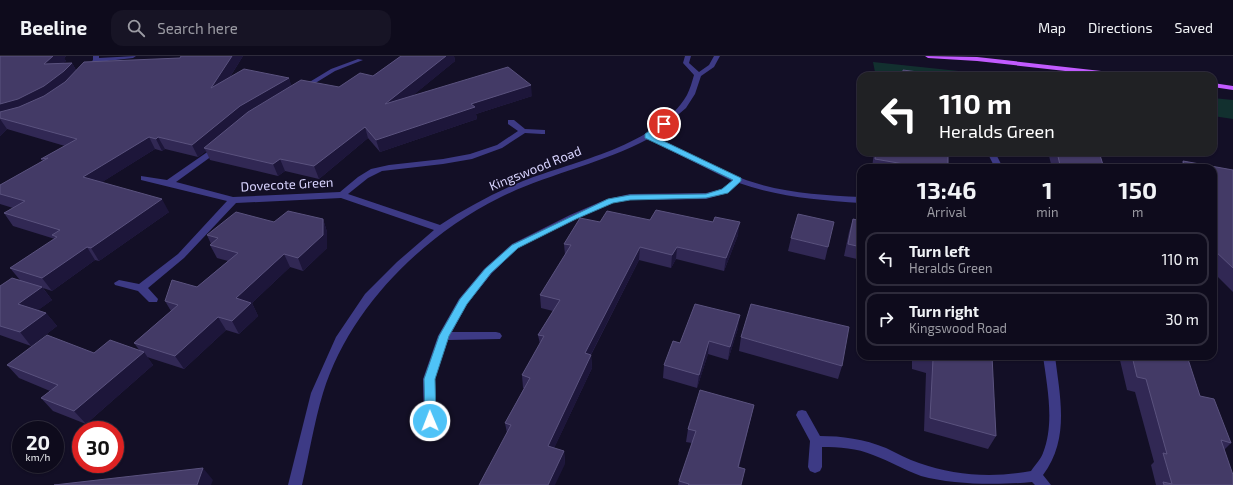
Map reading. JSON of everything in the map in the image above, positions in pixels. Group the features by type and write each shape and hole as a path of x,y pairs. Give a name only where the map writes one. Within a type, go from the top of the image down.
{"main road":[{"path":"928,56 977,59"},
{"path":"957,56 1092,72"},
{"path":"1217,86 1233,88"}],"street":[{"path":"80,77 96,58 132,56"},
{"path":"688,56 686,63 698,75 712,66 718,56"},
{"path":"294,94 333,70 362,60"},
{"name":"Kingswood Road","path":"295,485 317,393 340,340 369,297 400,264 441,229 463,214 526,183 623,149 648,136 664,124 683,106 691,94 698,75"},
{"path":"511,122 523,130 542,132"},
{"name":"Dovecote Green","path":"342,195 373,171 386,168 448,161 476,155 513,140 523,130"},
{"path":"648,136 738,180 786,193 823,198 857,200"},
{"path":"169,183 224,144"},
{"name":"Dovecote Green","path":"144,178 233,200 342,195 441,229"},
{"path":"430,435 430,379 444,336 463,302 488,271 515,246 573,217 610,201 630,197 706,196 725,191 738,180"},
{"name":"Dovecote Green","path":"141,288 181,256 233,200"},
{"path":"119,283 141,288 153,299"},
{"path":"444,336 496,336"},
{"path":"816,441 841,441 868,447 920,470 963,480 1014,482 1040,480 1050,452 1054,425 1054,390 1050,360"},
{"path":"802,415 816,441 815,467"}],"green space":[{"path":"873,62 968,72 875,72"},
{"path":"1217,98 1233,100 1233,119 1217,117"}],"building":[{"path":"0,56 53,56 44,64 72,63 44,86 18,99 0,104"},
{"path":"181,56 232,56 211,88 244,69 289,78 240,106 192,145 158,137 156,139 149,137 83,177 162,199 91,248 87,247 42,278 10,268 57,237 52,235 60,230 4,213 25,201 0,194 0,185 48,158 41,159 77,139 0,118 0,112 19,107 44,96 65,82 84,62 180,58"},
{"path":"401,56 446,56 385,104 508,67 531,85 471,104 475,107 376,140 365,127 314,166 280,159 273,164 204,148 248,112 301,80 339,87 360,73 373,76"},
{"path":"903,70 918,72 903,72"},
{"path":"875,156 948,156 948,164 904,164 875,159"},
{"path":"1058,156 1100,156 1103,164 1060,164"},
{"path":"1183,161 1200,164 1184,164"},
{"path":"1217,167 1233,170 1233,268 1217,253"},
{"path":"656,210 713,222 715,217 740,222 726,258 677,247 672,255 640,247 585,353 591,355 548,446 564,451 548,485 479,485 511,425 505,423 530,378 522,375 544,336 538,335 560,300 540,295 571,245 564,244 580,218 600,222 607,211 650,220"},
{"path":"288,211 323,219 323,235 298,258 284,254 236,298 251,303 232,321 218,317 175,356 134,343 178,305 165,301 172,280 197,287 238,253 210,245 218,238 207,235 236,212 274,222"},
{"path":"798,214 834,222 828,247 791,238"},
{"path":"853,219 857,220 857,246 848,244"},
{"path":"12,278 42,287 18,304 46,313 20,332 0,326 0,286"},
{"path":"695,304 740,315 730,347 709,341 699,375 664,365 673,341 680,343"},
{"path":"751,304 849,327 842,366 741,337"},
{"path":"47,335 94,353 110,340 144,352 74,411 41,398 58,385 7,365"},
{"path":"933,360 992,360 996,436 930,418"},
{"path":"1133,360 1188,360 1200,396 1214,399 1231,443 1221,440 1233,475 1233,485 1164,485 1163,482 1172,484 1163,453 1167,454 1146,379 1137,377"},
{"path":"700,390 754,405 738,467 745,469 741,485 688,485 689,484 679,481 696,431 688,429"},
{"path":"203,468 197,485 54,485"}],"route":[{"path":"430,421 430,379 444,336 463,302 488,271 515,246 573,217 610,201 630,197 694,197 719,194 738,180 648,136 664,124"}]}
